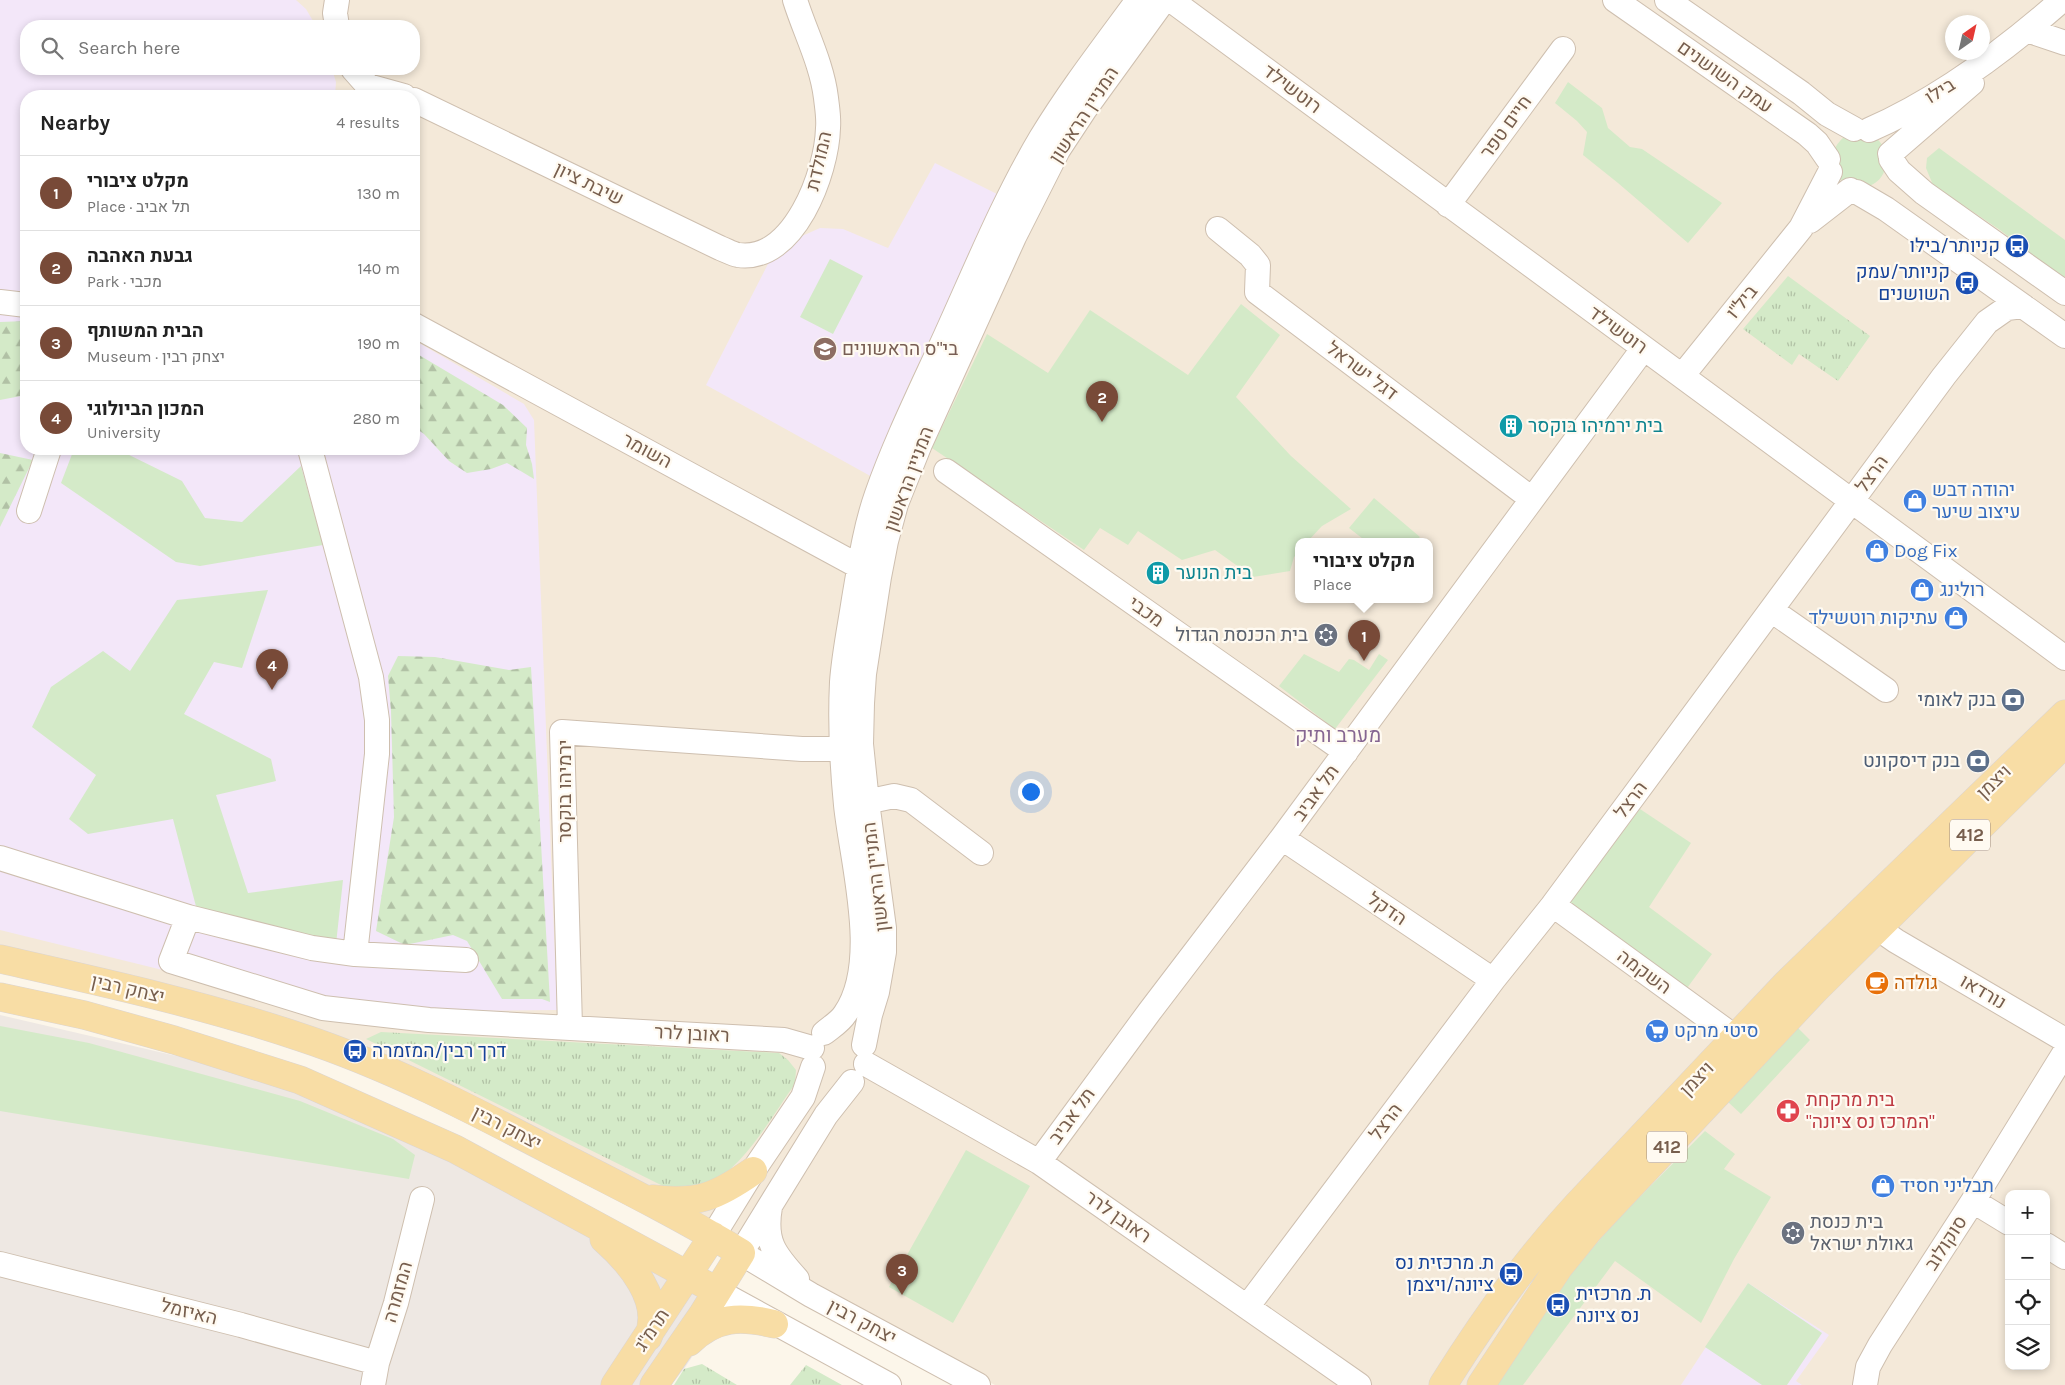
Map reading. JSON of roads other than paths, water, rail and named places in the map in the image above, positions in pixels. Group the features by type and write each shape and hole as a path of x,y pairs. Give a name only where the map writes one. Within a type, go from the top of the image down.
{"main road":[{"name":"ויצמן","path":"1443,1385 1509,1289 1556,1228 1786,984 2065,714"},
{"name":"ויצמן","path":"1481,1385 1559,1267 1589,1230 1876,927 2065,743"},
{"name":"יצחק רבין","path":"0,960 194,1004 267,1026 347,1054 460,1103 637,1195 741,1253"},
{"name":"יצחק רבין","path":"0,997 84,1015 300,1080 455,1149 717,1292"},
{"path":"637,1195 668,1201 690,1201 716,1195 753,1171"},
{"path":"568,1210 611,1245 631,1267 643,1285 651,1312 652,1325 645,1342"},
{"path":"688,1275 713,1236"},
{"name":"המניין הראשון","path":"717,1292 741,1253"},
{"name":"תרמ\"ג","path":"615,1385 688,1275"},
{"name":"תרמ\"ג","path":"660,1377 717,1292"},
{"path":"660,1377 695,1337 713,1325 744,1318 774,1324"}],"street":[{"path":"336,20 337,0"},
{"name":"המולדת","path":"767,250 781,240 796,224 808,203 818,181 828,129 826,96 795,0"},
{"name":"המניין הראשון","path":"816,1049 844,1017 851,1005 857,986 863,951 856,804 843,671 859,566 875,498 886,470 1016,186 1040,140 1067,97 1138,0"},
{"name":"המניין הראשון","path":"851,746 886,541 905,478 1035,195 1058,150 1085,109 1164,0"},
{"name":"רוטשילד","path":"1171,0 2065,658"},
{"name":"עמק השושנים","path":"1615,0 1807,134 1817,143 1829,166"},
{"name":"עמק השושנים","path":"1667,0 1801,93 1827,114 1861,130"},
{"name":"בילו","path":"1861,130 1916,106 2008,46 2062,0"},
{"path":"2028,30 2065,43"},
{"name":"בילו","path":"1891,157 1969,86 2008,46"},
{"name":"חיים טפר","path":"1448,205 1563,49"},
{"path":"361,84 382,90"},
{"name":"שיבת ציון","path":"420,103 720,248 737,254 752,254 767,250"},
{"path":"2065,293 1924,193 1899,171 1880,136 1861,130 1846,132 1833,143 1829,166 1840,185 1886,209 2065,336"},
{"path":"1854,191 1866,191 1881,183 1887,176 1891,157"},
{"name":"ביל\"ו","path":"1682,376 1801,228 1829,166"},
{"name":"ביל\"ו","path":"1801,228 1854,191"},
{"name":"דגל ישראל","path":"1218,229 1250,254 1258,265 1257,292 1532,499"},
{"path":"0,302 20,304"},
{"name":"הרצל","path":"1247,1307 1492,980 1553,905 1944,376 1988,322 2007,308 2023,306"},
{"name":"השומר","path":"420,328 879,577"},
{"name":"תל אביב","path":"1039,1162 1346,752 1643,349"},
{"path":"29,511 47,455"},
{"path":"312,455 371,677 377,720 377,754 355,954"},
{"name":"מכבי","path":"946,471 1346,752"},
{"path":"1772,610 1886,690"},
{"name":"ירמיהו בוקסר","path":"570,1027 562,732 802,749 851,746"},
{"path":"856,804 894,796 910,800 981,853"},
{"name":"המניין הראשון","path":"741,1253 826,1115 861,1063 880,977 884,952 884,928 856,804"},
{"name":"הדקל","path":"1282,838 1492,980"},
{"path":"0,858 188,917 312,948 355,954 466,960"},
{"name":"השקמה","path":"1553,905 1736,1038"},
{"name":"ראובן לרר","path":"188,917 170,961 323,1008 429,1020 784,1040 816,1049"},
{"name":"נורדאו","path":"1876,927 1896,941 2065,1040"},
{"path":"713,1236 753,1171 803,1097 816,1049 834,1029 852,1032 861,1063 843,1085 833,1084 824,1081 816,1049"},
{"name":"סוקולוב","path":"1865,1385 1868,1367 1880,1345 1974,1202 2065,1052"},
{"name":"ראובן לרר","path":"861,1063 1039,1162 1359,1385"},
{"name":"המזמרה","path":"375,1374 396,1303 422,1199"},
{"path":"1974,1202 2005,1221"},
{"path":"771,1204 768,1229 776,1256 812,1295"},
{"path":"2050,1248 2065,1257"},
{"name":"יצחק רבין","path":"741,1253 812,1295 978,1385"},
{"name":"האיזמל","path":"0,1264 242,1325 375,1374"},
{"name":"יצחק רבין","path":"717,1292 888,1385"}],"place":[{"name":"קניותר/בילו","path":"2017,246"},
{"name":"קניותר/עמק השושנים","path":"1967,283"},
{"name":"בי\"ס הראשונים","path":"825,349"},
{"name":"גבעת האהבה","path":"1102,422"},
{"name":"בית ירמיהו בוקסר","path":"1511,426"},
{"name":"יהודה דבש עיצוב שיער","path":"1915,501"},
{"name":"Dog Fix","path":"1877,551"},
{"name":"בית הנוער","path":"1158,573"},
{"name":"רולינג","path":"1922,590"},
{"name":"עתיקות רוטשילד","path":"1956,618"},
{"name":"בית הכנסת הגדול","path":"1326,635"},
{"name":"מקלט ציבורי","path":"1364,661"},
{"name":"המכון הביולוגי","path":"272,690"},
{"name":"בנק לאומי","path":"2013,700"},
{"name":"בנק דיסקונט","path":"1978,761"},
{"name":"גולדה","path":"1877,983"},
{"name":"סיטי מרקט","path":"1657,1031"},
{"name":"דרך רבין/המזמרה","path":"355,1051"},
{"name":"בית מרקחת \"המרכז נס ציונה\"","path":"1788,1111"},
{"name":"תבליני חסיד","path":"1883,1186"},
{"name":"בית כנסת גאולת ישראל","path":"1793,1233"},
{"name":"ת. מרכזית נס ציונה/ויצמן","path":"1511,1274"},
{"name":"הבית המשותף","path":"902,1295"},
{"name":"ת. מרכזית נס ציונה","path":"1558,1305"}],"district":[{"name":"מערב ותיק","path":"1338,735"}]}
